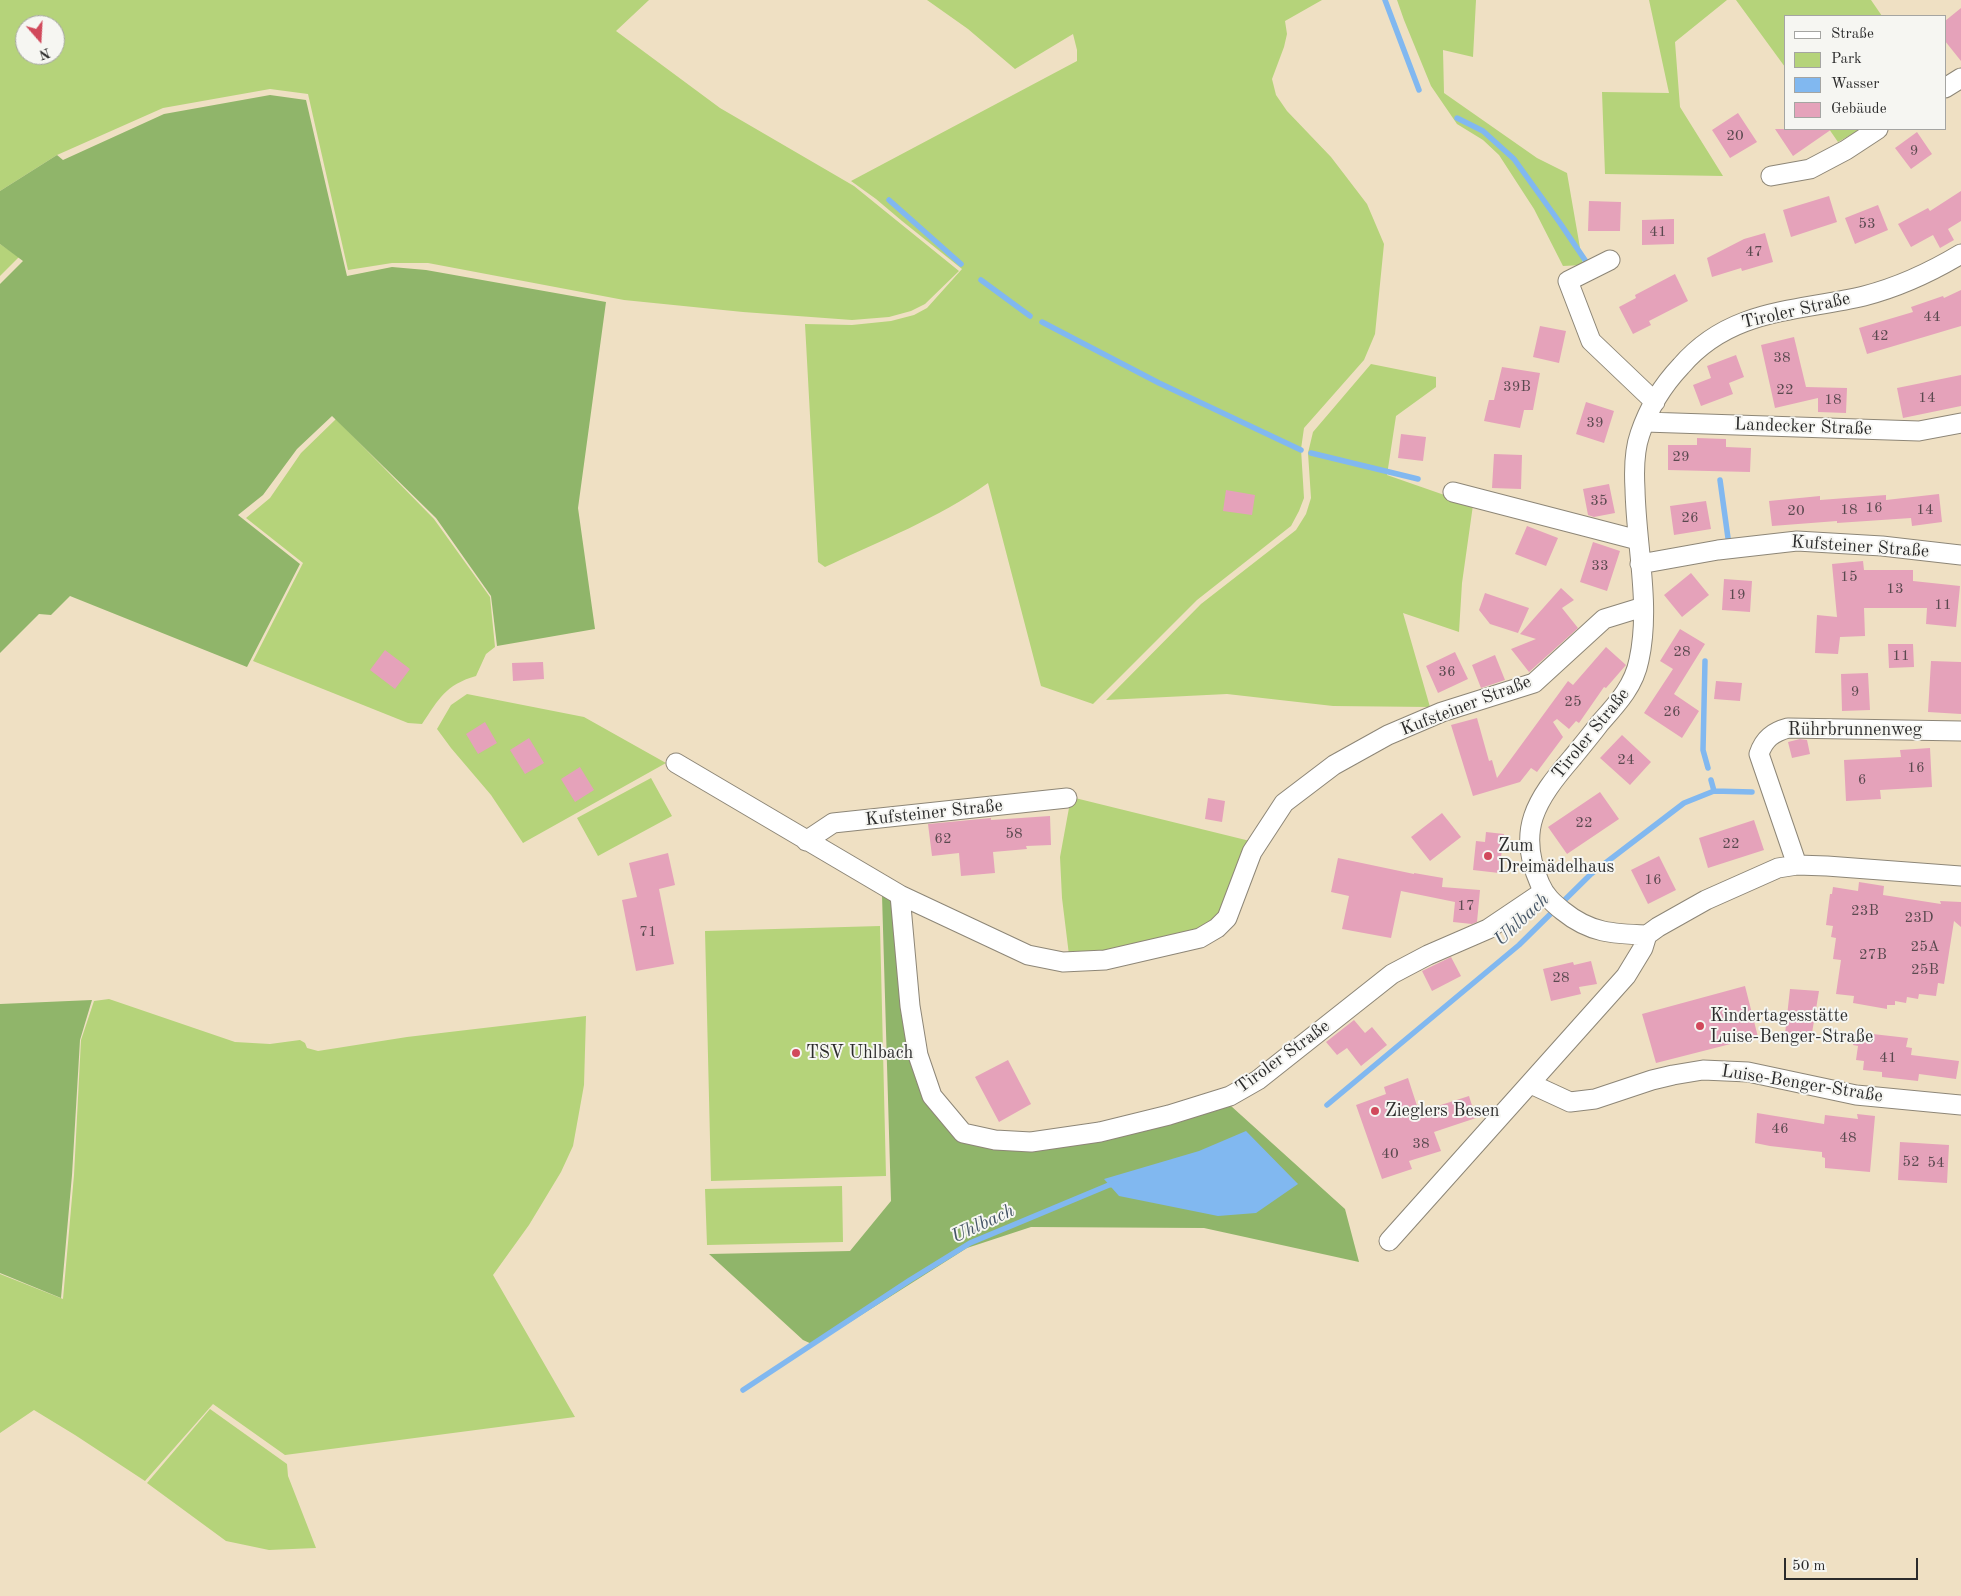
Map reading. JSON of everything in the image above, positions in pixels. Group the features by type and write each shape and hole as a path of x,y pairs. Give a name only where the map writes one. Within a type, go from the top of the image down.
{"street":[{"path":"1946,87 1961,78"},
{"path":"1771,176 1810,168 1846,150 1876,130"},
{"name":"Tiroler Straße","path":"900,896 910,1006 918,1055 932,1096 963,1133 995,1140 1031,1142 1100,1132 1169,1116 1230,1096 1258,1080 1392,974 1428,955 1488,929 1546,896 1536,877 1529,850 1528,834 1534,811 1553,780 1616,705 1630,685 1636,672 1640,657 1642,607 1634,472 1639,436 1655,402 1668,382 1687,359 1700,347 1737,324 1778,312 1865,295 1893,287 1938,268 1961,254"},
{"path":"1610,260 1568,281 1591,342 1655,402"},
{"name":"Landecker Straße","path":"1645,422 1919,431 1961,423"},
{"path":"1453,492 1638,540"},
{"name":"Kufsteiner Straße","path":"1640,564 1718,550 1797,541 1882,546 1961,555"},
{"name":"Kufsteiner Straße","path":"676,763 900,896 1028,955 1064,962 1105,960 1200,938 1217,928 1228,918 1252,852 1284,803 1334,765 1388,735 1442,712 1534,683 1604,619 1642,607"},
{"name":"Rührbrunnenweg","path":"1797,865 1759,754 1762,746 1776,731 1788,728 1961,730"},
{"name":"Kufsteiner Straße","path":"806,841 832,823 1068,798"},
{"path":"1546,896 1567,914 1596,930 1609,933 1647,935 1682,912 1778,868 1797,865 1869,868 1961,876"},
{"path":"1389,1242 1626,976 1643,948 1647,935"},
{"name":"Luise-Benger-Straße","path":"1531,1084 1570,1102 1595,1099 1673,1075 1704,1070 1748,1072 1856,1095 1961,1106"}],"green space":[{"path":"0,0 649,0 616,31 720,108 854,186 959,271 925,304 911,311 889,317 852,320 743,312 624,300 428,263 392,263 348,270 308,94 270,89 163,108 57,155 0,191"},
{"path":"927,0 1322,0 1285,21 1287,34 1272,79 1276,95 1287,111 1331,157 1367,204 1384,244 1375,334 1364,360 1304,428 1301,449 1304,498 1291,526 1197,600 1093,704 1041,686 988,483 950,507 888,538 825,567 818,562 805,324 852,325 891,321 914,315 927,308 962,269 851,181 1077,61 1077,50 1073,34 1015,69 968,29"},
{"path":"1397,0 1476,0 1473,57 1443,50 1444,93 1537,158 1567,173 1583,265 1563,266 1534,209 1499,155 1483,140 1457,124 1431,86"},
{"path":"1649,0 1727,0 1675,42 1680,107 1723,176 1605,174 1602,92 1669,93"},
{"path":"1736,0 1871,0 1881,15 1784,15 1784,66"},
{"path":"270,95 306,100 347,276 392,267 426,270 606,302 578,508 595,629 497,646 491,596 436,518 332,416 297,449 263,495 238,515 300,564 247,667 70,596 51,615 39,614 0,653 0,284 23,261 0,244 0,191 57,155 63,160 164,114"},
{"path":"1830,130 1859,130 1838,142"},
{"path":"0,244 19,257 0,276"},
{"path":"1371,364 1436,377 1436,387 1396,416 1387,475 1473,505 1462,583 1459,632 1403,613 1430,707 1333,706 1227,694 1106,700 1201,604 1296,530 1306,514 1311,498 1308,453 1313,432"},
{"path":"336,419 434,519 490,597 495,647 486,654 476,676 457,684 444,694 422,724 408,723 253,661 303,563 246,518 270,498 301,453"},
{"path":"467,694 584,717 666,763 523,843 491,795 437,729 451,705"},
{"path":"651,778 672,816 598,856 577,818"},
{"path":"1071,797 1254,842 1223,915 1198,934 1104,954 1069,955 1062,898 1060,857"},
{"path":"882,895 897,903 926,1099 959,1141 995,1146 1169,1120 1231,1106 1345,1209 1359,1262 1204,1228 1031,1227 967,1248 814,1345 803,1340 709,1254 850,1251 891,1201"},
{"name":"TSV Uhlbach","path":"880,926 886,1176 711,1181 705,931"},
{"path":"109,999 235,1042 270,1044 300,1040 305,1043 307,1048 318,1051 407,1037 586,1016 584,1085 573,1146 561,1172 529,1225 493,1275 575,1417 285,1455 213,1404 145,1481 34,1410 0,1433 0,1274 63,1299 74,1175 81,1040 94,1001"},
{"path":"92,1000 80,1040 72,1175 61,1298 0,1273 0,1004"},
{"path":"842,1186 843,1242 707,1245 705,1189"},
{"path":"210,1409 287,1464 288,1476 316,1548 269,1550 226,1541 147,1483"}],"water":[{"path":"1246,1131 1298,1184 1256,1213 1218,1216 1119,1196 1104,1179 1199,1151"}],"building":[{"path":"1961,8 1961,61 1946,42 1946,20"},
{"path":"1738,113 1757,142 1730,158 1712,130"},
{"path":"1775,129 1831,130 1793,156"},
{"path":"1917,132 1932,154 1911,169 1895,148"},
{"path":"1961,191 1961,221 1948,229 1954,240 1940,248 1933,235 1911,247 1898,224 1928,208 1930,211"},
{"path":"1829,196 1837,222 1791,237 1783,210"},
{"path":"1589,201 1621,202 1620,231 1588,231"},
{"path":"1878,205 1888,230 1855,244 1845,218"},
{"path":"1674,219 1674,244 1642,245 1642,220"},
{"path":"1765,233 1773,262 1742,271 1741,268 1712,277 1707,258 1744,239"},
{"path":"1675,274 1688,301 1649,321 1651,325 1633,334 1619,307 1636,298 1635,295"},
{"path":"1961,290 1961,326 1867,354 1859,328 1913,312 1911,307 1943,296 1944,298"},
{"path":"1540,326 1566,331 1559,363 1533,357"},
{"path":"1794,337 1806,387 1847,388 1846,413 1818,412 1818,398 1775,408 1761,345"},
{"path":"1736,355 1744,377 1729,383 1733,394 1701,406 1693,385 1711,378 1707,366"},
{"path":"1502,367 1540,373 1533,410 1524,410 1520,428 1484,421 1489,400 1494,400"},
{"path":"1961,375 1961,406 1903,418 1897,388"},
{"path":"1586,402 1614,411 1604,443 1576,434"},
{"path":"1401,434 1426,437 1423,461 1398,458"},
{"path":"1697,438 1726,439 1726,447 1751,448 1750,472 1668,470 1668,445 1697,445"},
{"path":"1494,454 1522,455 1521,489 1492,488"},
{"path":"1609,484 1615,513 1594,517 1588,515 1583,489"},
{"path":"1226,490 1255,495 1252,515 1223,511"},
{"path":"1939,494 1942,522 1912,526 1911,518 1772,526 1769,501 1820,496 1820,500 1886,495 1886,500"},
{"path":"1706,501 1711,529 1674,535 1670,506"},
{"path":"1527,526 1558,538 1546,566 1515,554"},
{"path":"1593,542 1620,551 1607,591 1580,582"},
{"path":"1863,561 1864,570 1913,570 1913,581 1960,586 1956,627 1926,624 1927,608 1864,608 1865,636 1840,637 1838,654 1815,653 1817,615 1837,617 1832,564"},
{"path":"1691,573 1709,595 1682,617 1664,595"},
{"path":"1724,579 1752,581 1750,612 1722,610"},
{"path":"1561,588 1574,600 1562,608 1578,628 1529,672 1511,649 1536,639 1520,634"},
{"path":"1485,593 1529,608 1518,633 1490,624 1479,610"},
{"path":"1680,629 1705,644 1674,694 1699,711 1682,738 1644,713 1673,669 1660,661"},
{"path":"1888,644 1913,644 1914,667 1889,668"},
{"path":"1606,647 1626,665 1606,688 1604,687 1579,723 1576,721 1569,729 1557,719 1553,722 1563,737 1537,772 1531,768 1520,782 1473,796 1451,725 1477,718 1489,761 1492,760 1497,778 1568,681 1573,685"},
{"path":"385,650 410,669 395,689 370,670"},
{"path":"1455,652 1468,679 1438,693 1426,666"},
{"path":"1495,655 1505,680 1481,688 1472,665"},
{"path":"1931,661 1961,662 1961,714 1928,712"},
{"path":"543,662 544,679 513,681 512,663"},
{"path":"1868,673 1870,710 1842,711 1841,674"},
{"path":"1716,681 1742,683 1740,701 1714,699"},
{"path":"485,722 497,743 478,754 466,734"},
{"path":"1622,735 1651,762 1630,785 1600,758"},
{"path":"529,738 544,763 525,774 510,750"},
{"path":"1800,739 1807,740 1810,754 1792,758 1788,742"},
{"path":"1930,748 1932,787 1880,790 1881,799 1846,801 1844,760 1901,757 1900,750"},
{"path":"580,767 594,790 575,802 561,779"},
{"path":"1600,792 1619,819 1567,854 1548,827"},
{"path":"1208,798 1225,801 1222,822 1205,819"},
{"path":"1442,813 1461,837 1430,861 1411,837"},
{"path":"1050,816 1051,845 1026,846 1027,849 993,852 995,873 961,876 959,853 932,856 928,824 991,818 991,820"},
{"path":"1754,820 1764,850 1708,868 1699,838"},
{"name":"Zum Dreimädelhaus","path":"1486,832 1504,834 1499,873 1473,870 1476,841 1485,842"},
{"path":"668,853 675,885 659,889 674,964 636,971 622,900 637,897 629,863"},
{"path":"1659,856 1676,890 1648,904 1631,870"},
{"path":"1338,858 1443,878 1442,887 1480,890 1477,922 1472,924 1453,922 1455,902 1401,891 1391,938 1342,929 1349,896 1331,892"},
{"path":"1859,882 1884,886 1883,895 1941,904 1940,901 1961,902 1961,927 1954,921 1944,984 1938,983 1936,996 1919,994 1918,999 1907,997 1906,1003 1895,1001 1895,1005 1887,1005 1887,1009 1853,1003 1854,996 1836,994 1841,960 1833,959 1836,938 1831,937 1833,926 1826,925 1830,894 1832,894 1833,887 1858,891"},
{"path":"1451,957 1461,976 1432,991 1422,971"},
{"path":"1591,961 1597,984 1579,987 1581,994 1551,1001 1543,969 1573,962 1574,965"},
{"name":"Kindertagesstätte Luise-Benger-Straße","path":"1745,986 1758,1037 1656,1063 1642,1014"},
{"path":"1790,989 1819,991 1811,1039 1785,1034"},
{"path":"1354,1020 1365,1033 1372,1027 1387,1045 1361,1066 1347,1048 1337,1055 1326,1042"},
{"path":"1855,1032 1908,1038 1906,1047 1912,1048 1911,1055 1959,1061 1956,1079 1919,1074 1918,1081 1882,1077 1882,1072 1863,1070 1864,1061 1856,1060 1858,1046 1853,1045"},
{"path":"1008,1060 1031,1104 999,1122 975,1077"},
{"path":"1408,1078 1419,1112 1469,1096 1476,1118 1434,1132 1441,1151 1409,1161 1412,1169 1382,1179 1356,1105 1386,1094 1384,1087"},
{"path":"1757,1113 1824,1124 1825,1115 1858,1119 1857,1114 1875,1116 1870,1172 1825,1168 1825,1158 1822,1157 1822,1152 1755,1143"},
{"path":"1900,1142 1949,1145 1947,1183 1898,1180"}],"waterway":[{"path":"1385,0 1419,90"},
{"path":"1457,118 1483,131 1514,159 1587,263"},
{"path":"889,200 961,264"},
{"path":"981,280 1030,316"},
{"path":"1042,322 1159,383 1301,450"},
{"path":"1311,453 1418,479"},
{"path":"1720,480 1728,538"},
{"path":"1705,661 1703,750 1708,768"},
{"path":"1711,780 1714,791"},
{"name":"Uhlbach","path":"1327,1105 1519,945 1591,874 1684,803 1714,791 1752,792"},
{"name":"Uhlbach","path":"743,1390 910,1280 970,1243 1109,1185 1116,1184"}],"place":[{"name":"Zum Dreimädelhaus","path":"1488,856"},
{"name":"Kindertagesstätte Luise-Benger-Straße","path":"1700,1026"},
{"name":"TSV Uhlbach","path":"796,1053"},
{"name":"Zieglers Besen","path":"1375,1111"}]}
